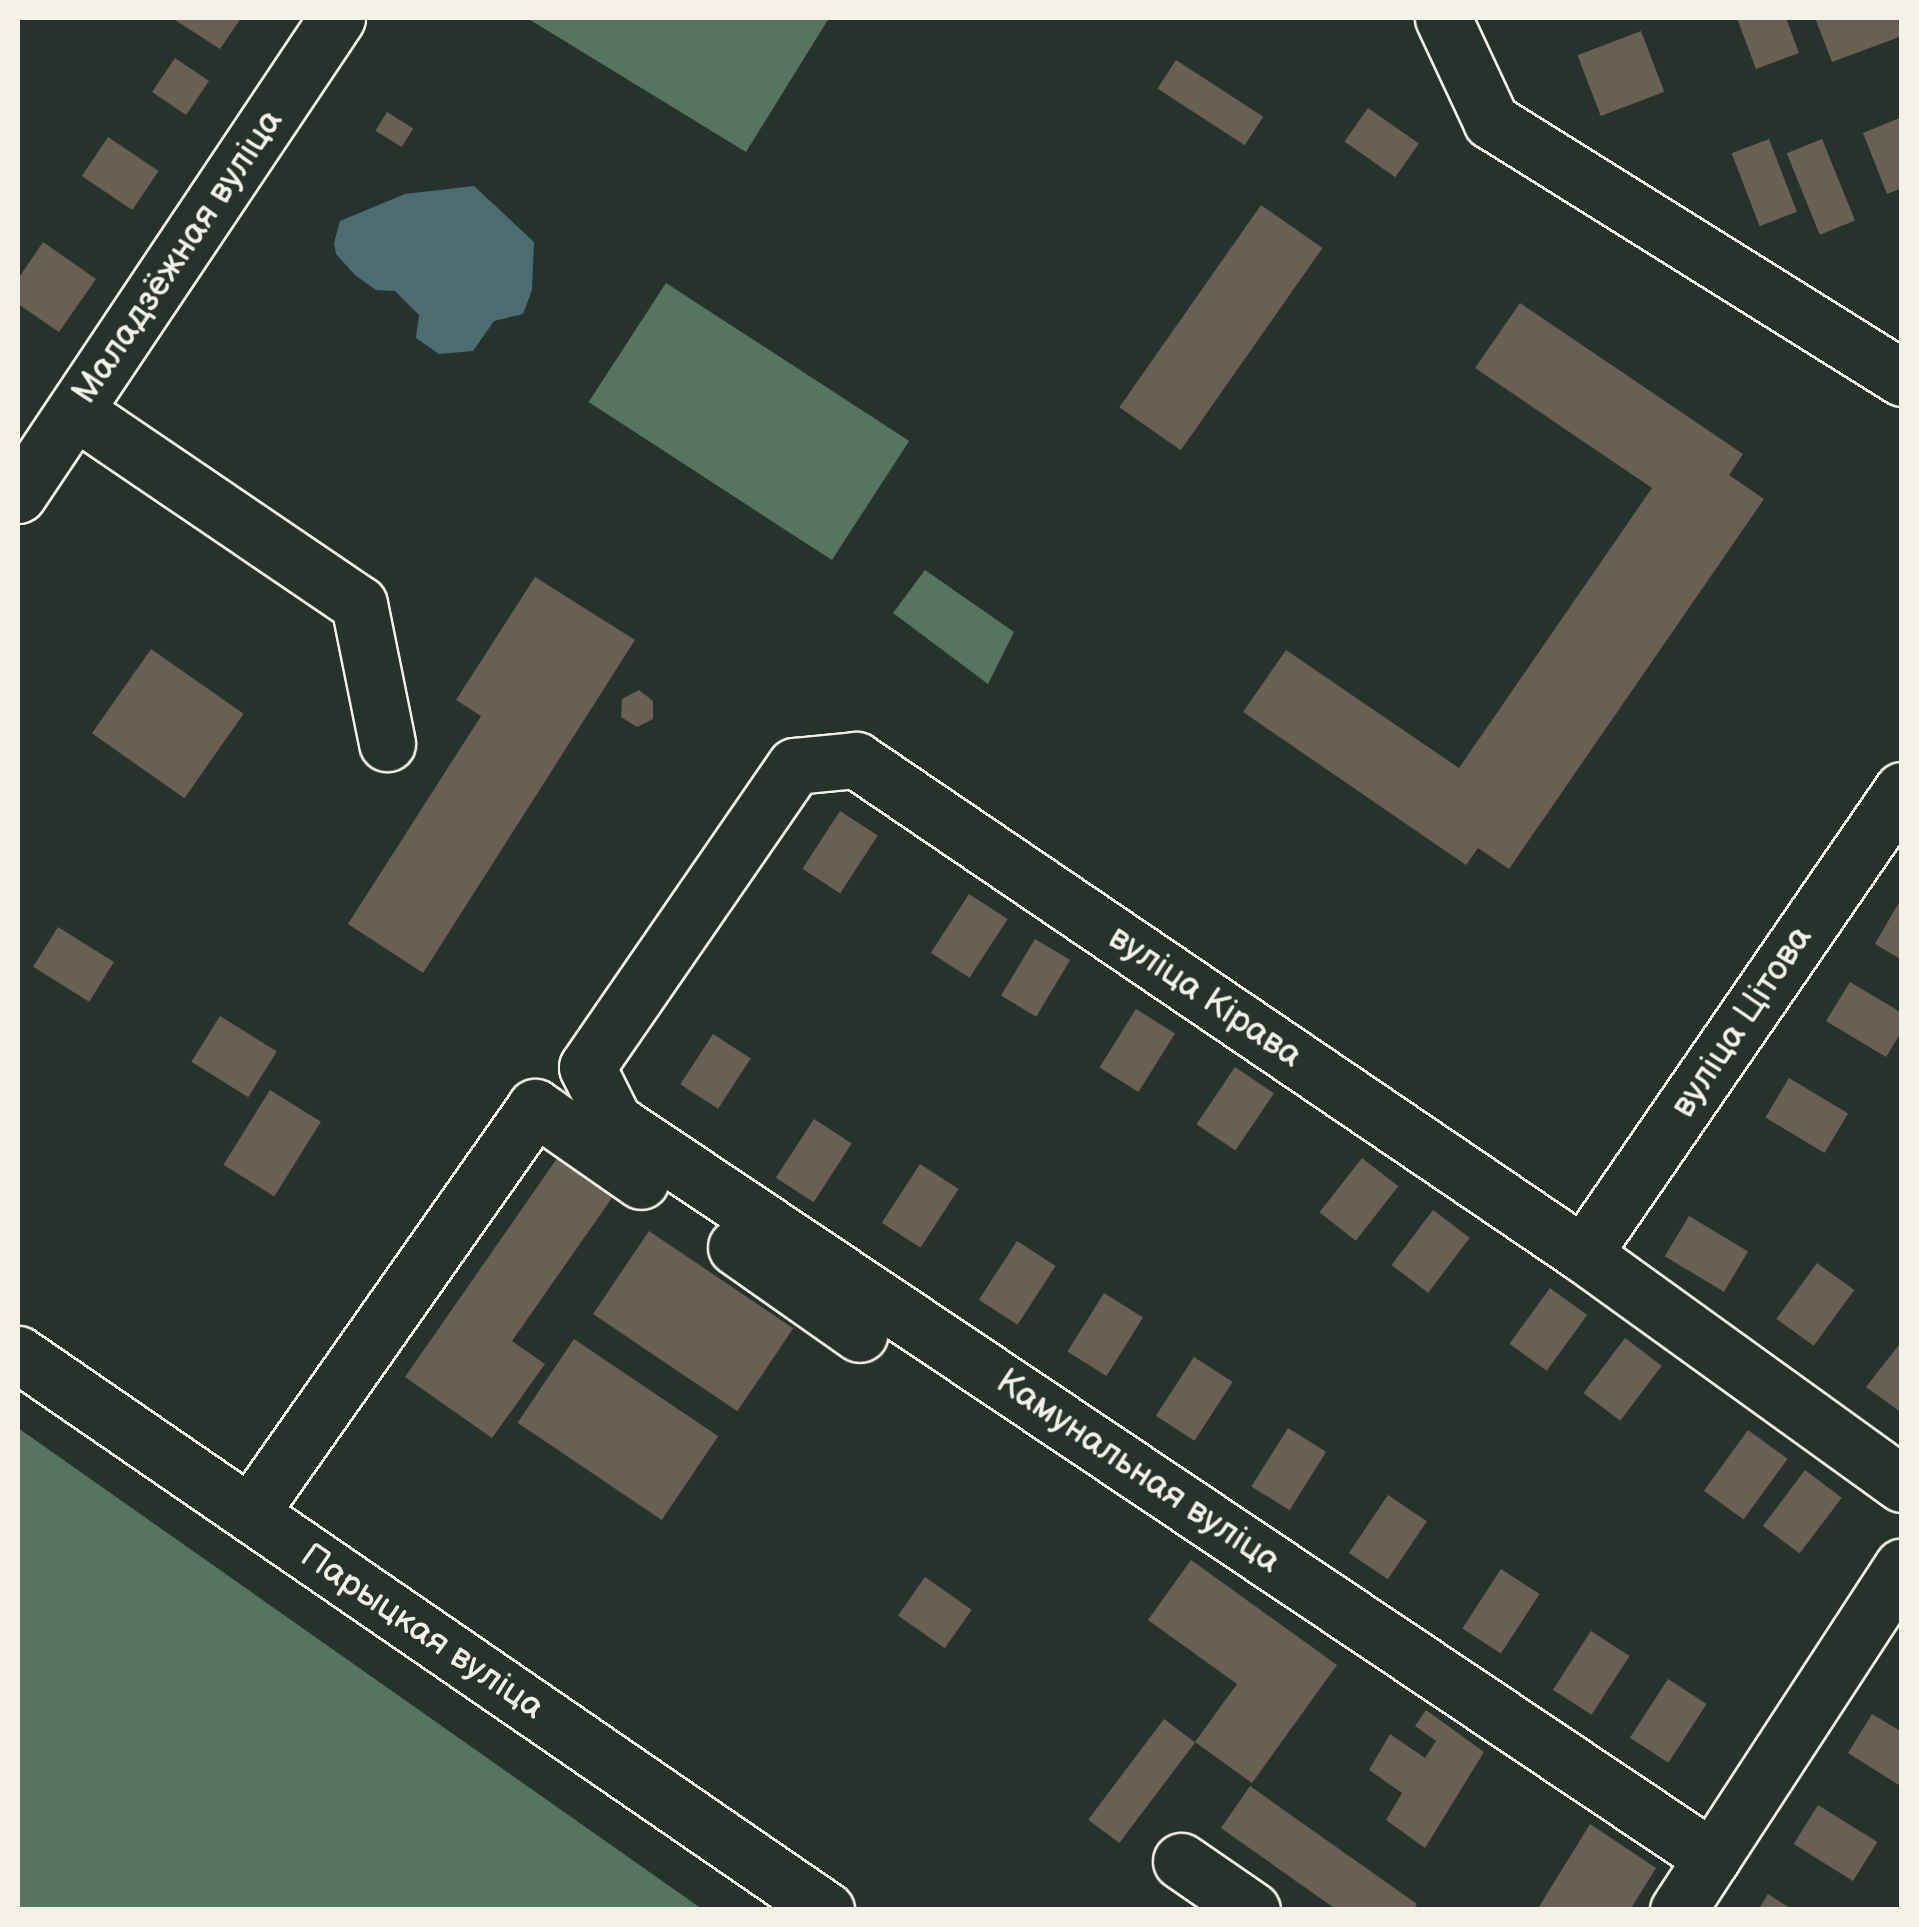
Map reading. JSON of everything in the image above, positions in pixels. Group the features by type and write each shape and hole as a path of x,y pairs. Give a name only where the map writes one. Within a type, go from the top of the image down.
{"street":[{"name":"Маладзёжная вуліца","path":"18,496 337,18"},
{"path":"1443,18 1491,120 1902,378"},
{"path":"75,411 359,604 387,743"},
{"name":"вуліца Кірава","path":"587,1067 795,766 856,760 1583,1254 1902,1484"},
{"name":"вуліца Цітова","path":"1583,1254 1902,790"},
{"name":"Камунальная вуліца","path":"587,1067 614,1120 1712,1858"},
{"path":"250,1514 535,1107 860,1334"},
{"name":"Парыцкая вуліца","path":"18,1354 826,1910"},
{"path":"1678,1910 1902,1567"},
{"path":"1181,1861 1252,1910"}],"green space":[{"path":"527,18 829,18 746,152"},
{"path":"666,283 909,441 832,560 589,402"},
{"path":"925,570 1014,632 988,684 893,613"},
{"path":"18,1428 702,1909 18,1909"}],"water":[{"path":"474,186 534,242 532,290 523,314 494,321 473,351 439,354 416,338 419,315 395,291 376,290 356,276 336,254 334,243 340,221 405,194"}],"building":[{"path":"172,18 241,18 220,49"},
{"path":"1737,18 1786,18 1799,53 1756,69"},
{"path":"1815,18 1898,18 1902,36 1832,62"},
{"path":"1641,31 1664,92 1601,116 1578,55"},
{"path":"175,58 209,81 186,115 152,92"},
{"path":"1176,60 1263,117 1245,145 1157,89"},
{"path":"1368,108 1419,144 1395,177 1344,142"},
{"path":"387,112 413,128 402,147 375,131"},
{"path":"1902,117 1902,188 1887,194 1863,133"},
{"path":"108,137 159,171 132,210 82,176"},
{"path":"1769,139 1797,212 1760,226 1732,153"},
{"path":"1822,139 1855,221 1820,235 1787,153"},
{"path":"1261,205 1322,248 1181,450 1119,407"},
{"path":"43,242 96,279 59,332 18,304 18,279"},
{"path":"1520,303 1743,454 1729,475 1764,499 1509,869 1478,848 1466,865 1243,712 1286,650 1459,768 1652,488 1475,368"},
{"path":"535,577 635,640 423,973 348,924 481,716 456,700"},
{"path":"151,649 244,714 184,798 92,733"},
{"path":"639,690 653,701 653,719 637,727 621,717 622,699"},
{"path":"840,811 878,836 840,893 802,869"},
{"path":"969,894 1008,919 969,978 931,953"},
{"path":"1898,904 1902,906 1902,960 1875,944"},
{"path":"58,927 114,962 89,1002 33,967"},
{"path":"1035,939 1070,960 1036,1017 1001,996"},
{"path":"1850,982 1902,1013 1902,1031 1886,1057 1826,1021"},
{"path":"1136,1009 1175,1033 1138,1092 1099,1068"},
{"path":"220,1016 277,1052 248,1097 191,1062"},
{"path":"713,1034 751,1059 718,1109 680,1084"},
{"path":"1235,1067 1274,1093 1235,1150 1196,1124"},
{"path":"1789,1078 1848,1114 1824,1153 1765,1117"},
{"path":"270,1090 321,1122 274,1196 223,1165"},
{"path":"814,1119 852,1144 814,1202 776,1178"},
{"path":"558,1157 614,1195 512,1341 545,1364 492,1438 405,1377"},
{"path":"1362,1158 1398,1186 1356,1241 1320,1212"},
{"path":"920,1164 959,1189 920,1248 882,1223"},
{"path":"1433,1210 1470,1238 1428,1293 1391,1265"},
{"path":"1689,1216 1748,1252 1724,1292 1665,1256"},
{"path":"649,1231 793,1328 737,1411 593,1314"},
{"path":"1017,1241 1056,1266 1017,1325 979,1300"},
{"path":"1817,1263 1854,1290 1814,1346 1776,1319"},
{"path":"1550,1288 1587,1315 1547,1371 1509,1344"},
{"path":"1104,1293 1143,1317 1106,1376 1067,1352"},
{"path":"1625,1338 1662,1366 1620,1421 1583,1393"},
{"path":"574,1339 718,1436 662,1520 518,1423"},
{"path":"1902,1341 1902,1413 1866,1387"},
{"path":"1194,1357 1233,1382 1194,1441 1156,1416"},
{"path":"1288,1428 1326,1452 1290,1510 1251,1487"},
{"path":"1748,1430 1788,1459 1744,1519 1704,1491"},
{"path":"1805,1470 1842,1498 1800,1554 1763,1526"},
{"path":"1388,1495 1427,1521 1388,1579 1349,1553"},
{"path":"1191,1560 1337,1665 1252,1783 1195,1742 1237,1684 1148,1620"},
{"path":"1501,1569 1540,1594 1501,1654 1462,1629"},
{"path":"925,1577 972,1610 945,1648 898,1616"},
{"path":"1591,1631 1630,1656 1591,1715 1553,1690"},
{"path":"1668,1679 1707,1704 1668,1763 1630,1738"},
{"path":"1426,1710 1484,1752 1425,1848 1386,1820 1402,1793 1369,1770 1390,1734 1425,1758 1436,1741 1415,1726"},
{"path":"1872,1714 1902,1732 1902,1787 1848,1753"},
{"path":"1164,1719 1195,1742 1119,1843 1088,1820"},
{"path":"1250,1786 1417,1904 1413,1910 1337,1910 1221,1828"},
{"path":"1818,1805 1877,1842 1853,1881 1794,1844"},
{"path":"1590,1824 1656,1868 1630,1910 1537,1910"},
{"path":"1768,1894 1793,1910 1758,1910"}]}
